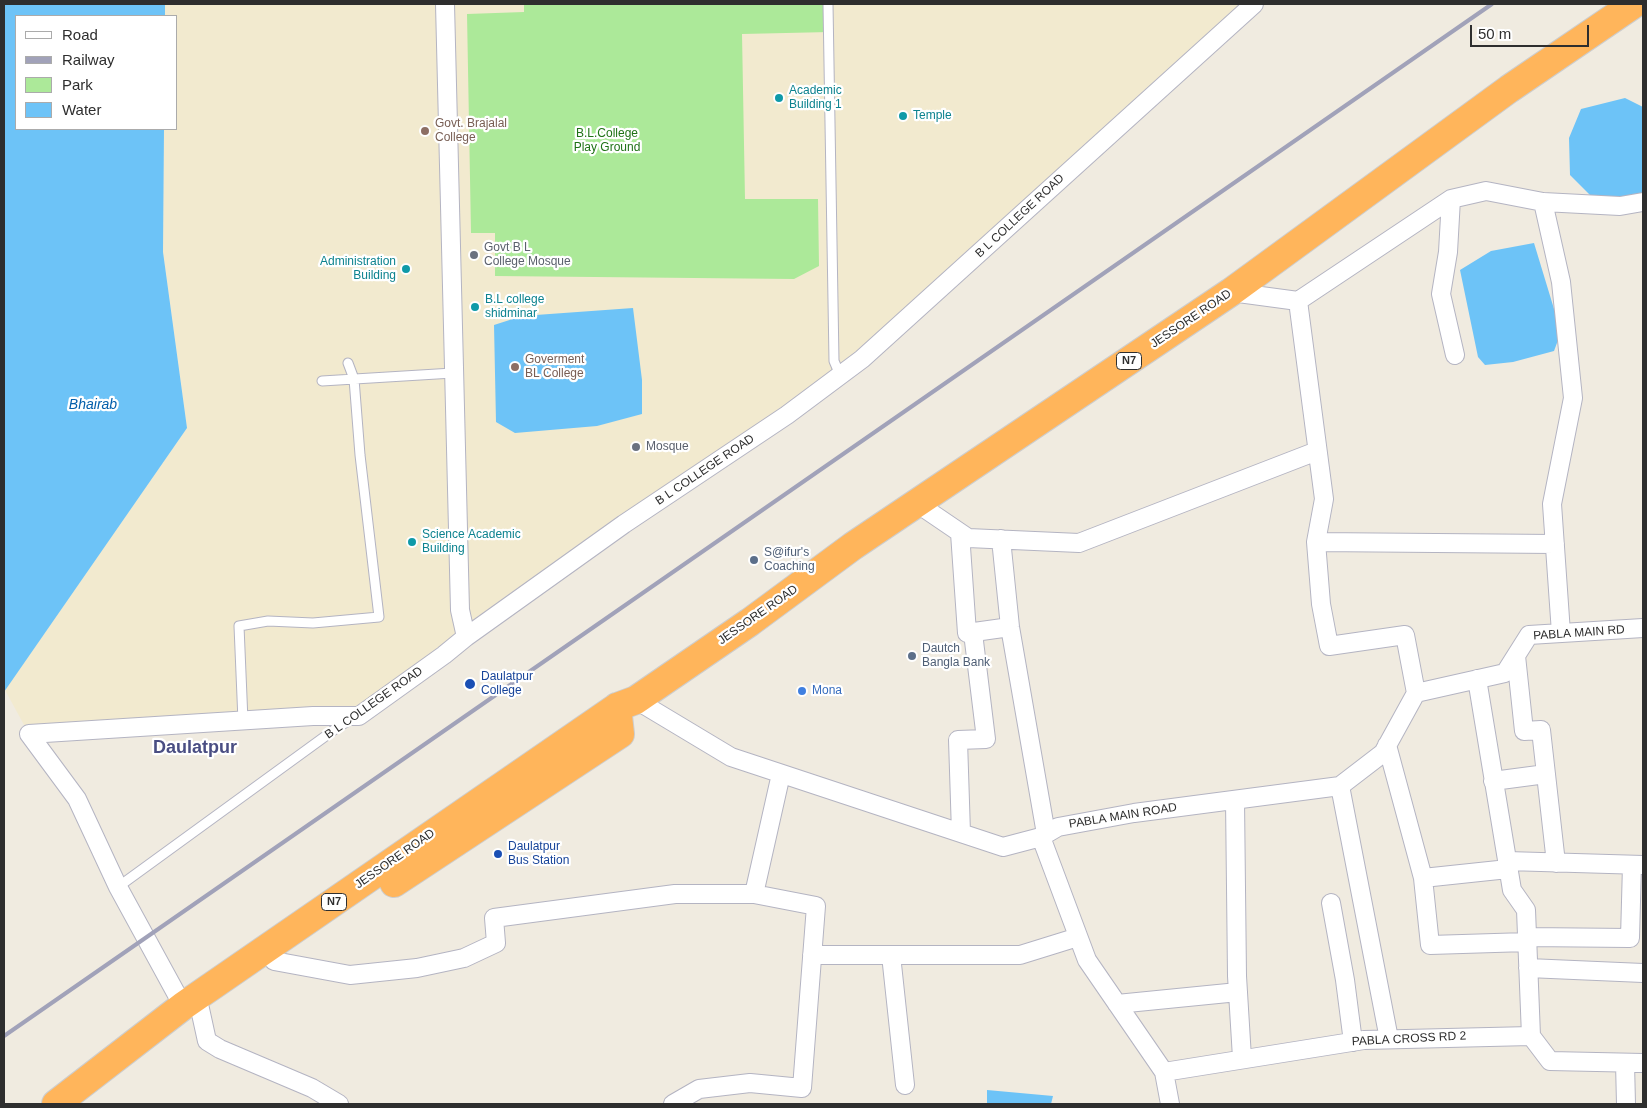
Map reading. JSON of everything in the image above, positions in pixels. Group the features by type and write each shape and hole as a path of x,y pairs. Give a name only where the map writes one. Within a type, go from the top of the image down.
{"highway":[{"name":"JESSORE ROAD","path":"56,1104 626,703 750,622 853,546 1231,292 1509,89 1634,4"},
{"name":"JESSORE ROAD","path":"79,1104 192,1007 274,961 620,734 626,703"}],"street":[{"path":"445,4 460,610 466,637"},
{"name":"B L COLLEGE ROAD","path":"359,716 624,524 787,415 840,375 947,283 1254,4"},
{"path":"1231,292 1298,301 1451,199 1486,191 1543,202 1620,206 1643,202"},
{"path":"1451,199 1448,252 1441,294 1455,355"},
{"path":"1543,202 1561,282 1573,398 1552,504 1561,633"},
{"path":"1298,301 1324,499 1316,542 1321,604 1329,646 1405,635 1416,693"},
{"path":"918,504 968,538 1079,543 1317,451"},
{"path":"960,533 967,633 1010,627"},
{"path":"1002,539 1010,627 1043,836 1087,960 1164,1072 1170,1104"},
{"path":"1316,542 1555,544"},
{"name":"PABLA MAIN RD","path":"1416,693 1505,673 1529,635 1643,628"},
{"path":"961,833 958,740 986,739 972,633"},
{"path":"1516,656 1524,730 1541,730 1556,863"},
{"path":"1477,680 1512,890 1526,910 1531,1036 1550,1061 1643,1063"},
{"name":"PABLA MAIN ROAD","path":"626,703 731,757 1004,847 1043,836 1058,827 1134,813 1340,786 1383,753 1416,693"},
{"path":"339,1104 311,1096 220,1049 207,1040 192,1007 118,887 76,798 29,734 359,716"},
{"path":"1387,745 1423,878 1430,945 1527,940 1630,938 1638,865 1556,863 1508,865 1423,878"},
{"path":"754,894 781,774"},
{"path":"1494,780 1546,774"},
{"path":"1340,786 1389,1039"},
{"path":"1235,800 1238,992 1242,1058"},
{"path":"274,961 350,975 417,968 464,958 496,943 494,918 675,894 754,894 816,906 802,1088 750,1083 699,1089 673,1104"},
{"path":"1331,903 1345,980 1353,1042"},
{"path":"812,955 1020,955 1078,938"},
{"path":"892,955 905,1085"},
{"path":"1528,968 1643,973"},
{"path":"1117,1004 1238,992"},
{"name":"PABLA CROSS RD 2","path":"1164,1072 1242,1058 1353,1042 1389,1039 1531,1036"},
{"path":"1625,1062 1626,1104"}],"lane":[{"path":"828,4 834,361 840,375"},
{"path":"243,721 239,626 268,621 314,623 379,617 360,456 354,379 348,363"},
{"path":"322,381 453,373"},
{"name":"B L COLLEGE ROAD","path":"118,887 338,727 359,716"}],"shaded area":[{"name":"Goverment BL College","path":"165,4 1241,4 1243,15 894,330 359,716 29,734 5,690 187,428 163,252 164,130 178,130 178,15 165,15"}],"green space":[{"name":"B.L.College Play Ground","path":"524,4 829,4 830,32 742,34 745,199 818,199 819,266 794,279 495,276 495,233 471,233 467,14 524,12"}],"water":[{"name":"Bhairab","path":"4,4 165,4 165,15 15,15 15,130 164,130 163,252 187,428 4,692"},
{"path":"1625,98 1643,107 1643,195 1593,198 1570,175 1569,138 1581,109"},
{"path":"1534,243 1561,332 1554,351 1513,362 1485,365 1478,357 1460,270 1491,251"},
{"path":"633,308 642,380 642,414 597,426 515,433 496,422 494,325 522,316"},
{"path":"987,1090 1053,1096 1051,1104 987,1104"}],"railway":[{"path":"4,1036 1492,4"}],"place":[{"name":"Academic Building 1","path":"779,98"},
{"name":"Temple","path":"903,116"},
{"name":"Govt. Brajalal College","path":"425,131"},
{"name":"Govt B L College Mosque","path":"474,255"},
{"name":"Administration Building","path":"406,269"},
{"name":"B.L college shidminar","path":"475,307"},
{"name":"Goverment BL College","path":"515,367"},
{"name":"Mosque","path":"636,447"},
{"name":"Science Academic Building","path":"412,542"},
{"name":"S@ifur's Coaching","path":"754,560"},
{"name":"Dautch Bangla Bank","path":"912,656"},
{"name":"Daulatpur College","path":"470,684"},
{"name":"Mona","path":"802,691"},
{"name":"Daulatpur Bus Station","path":"498,854"}],"district":[{"name":"Daulatpur","path":"195,748"}]}
